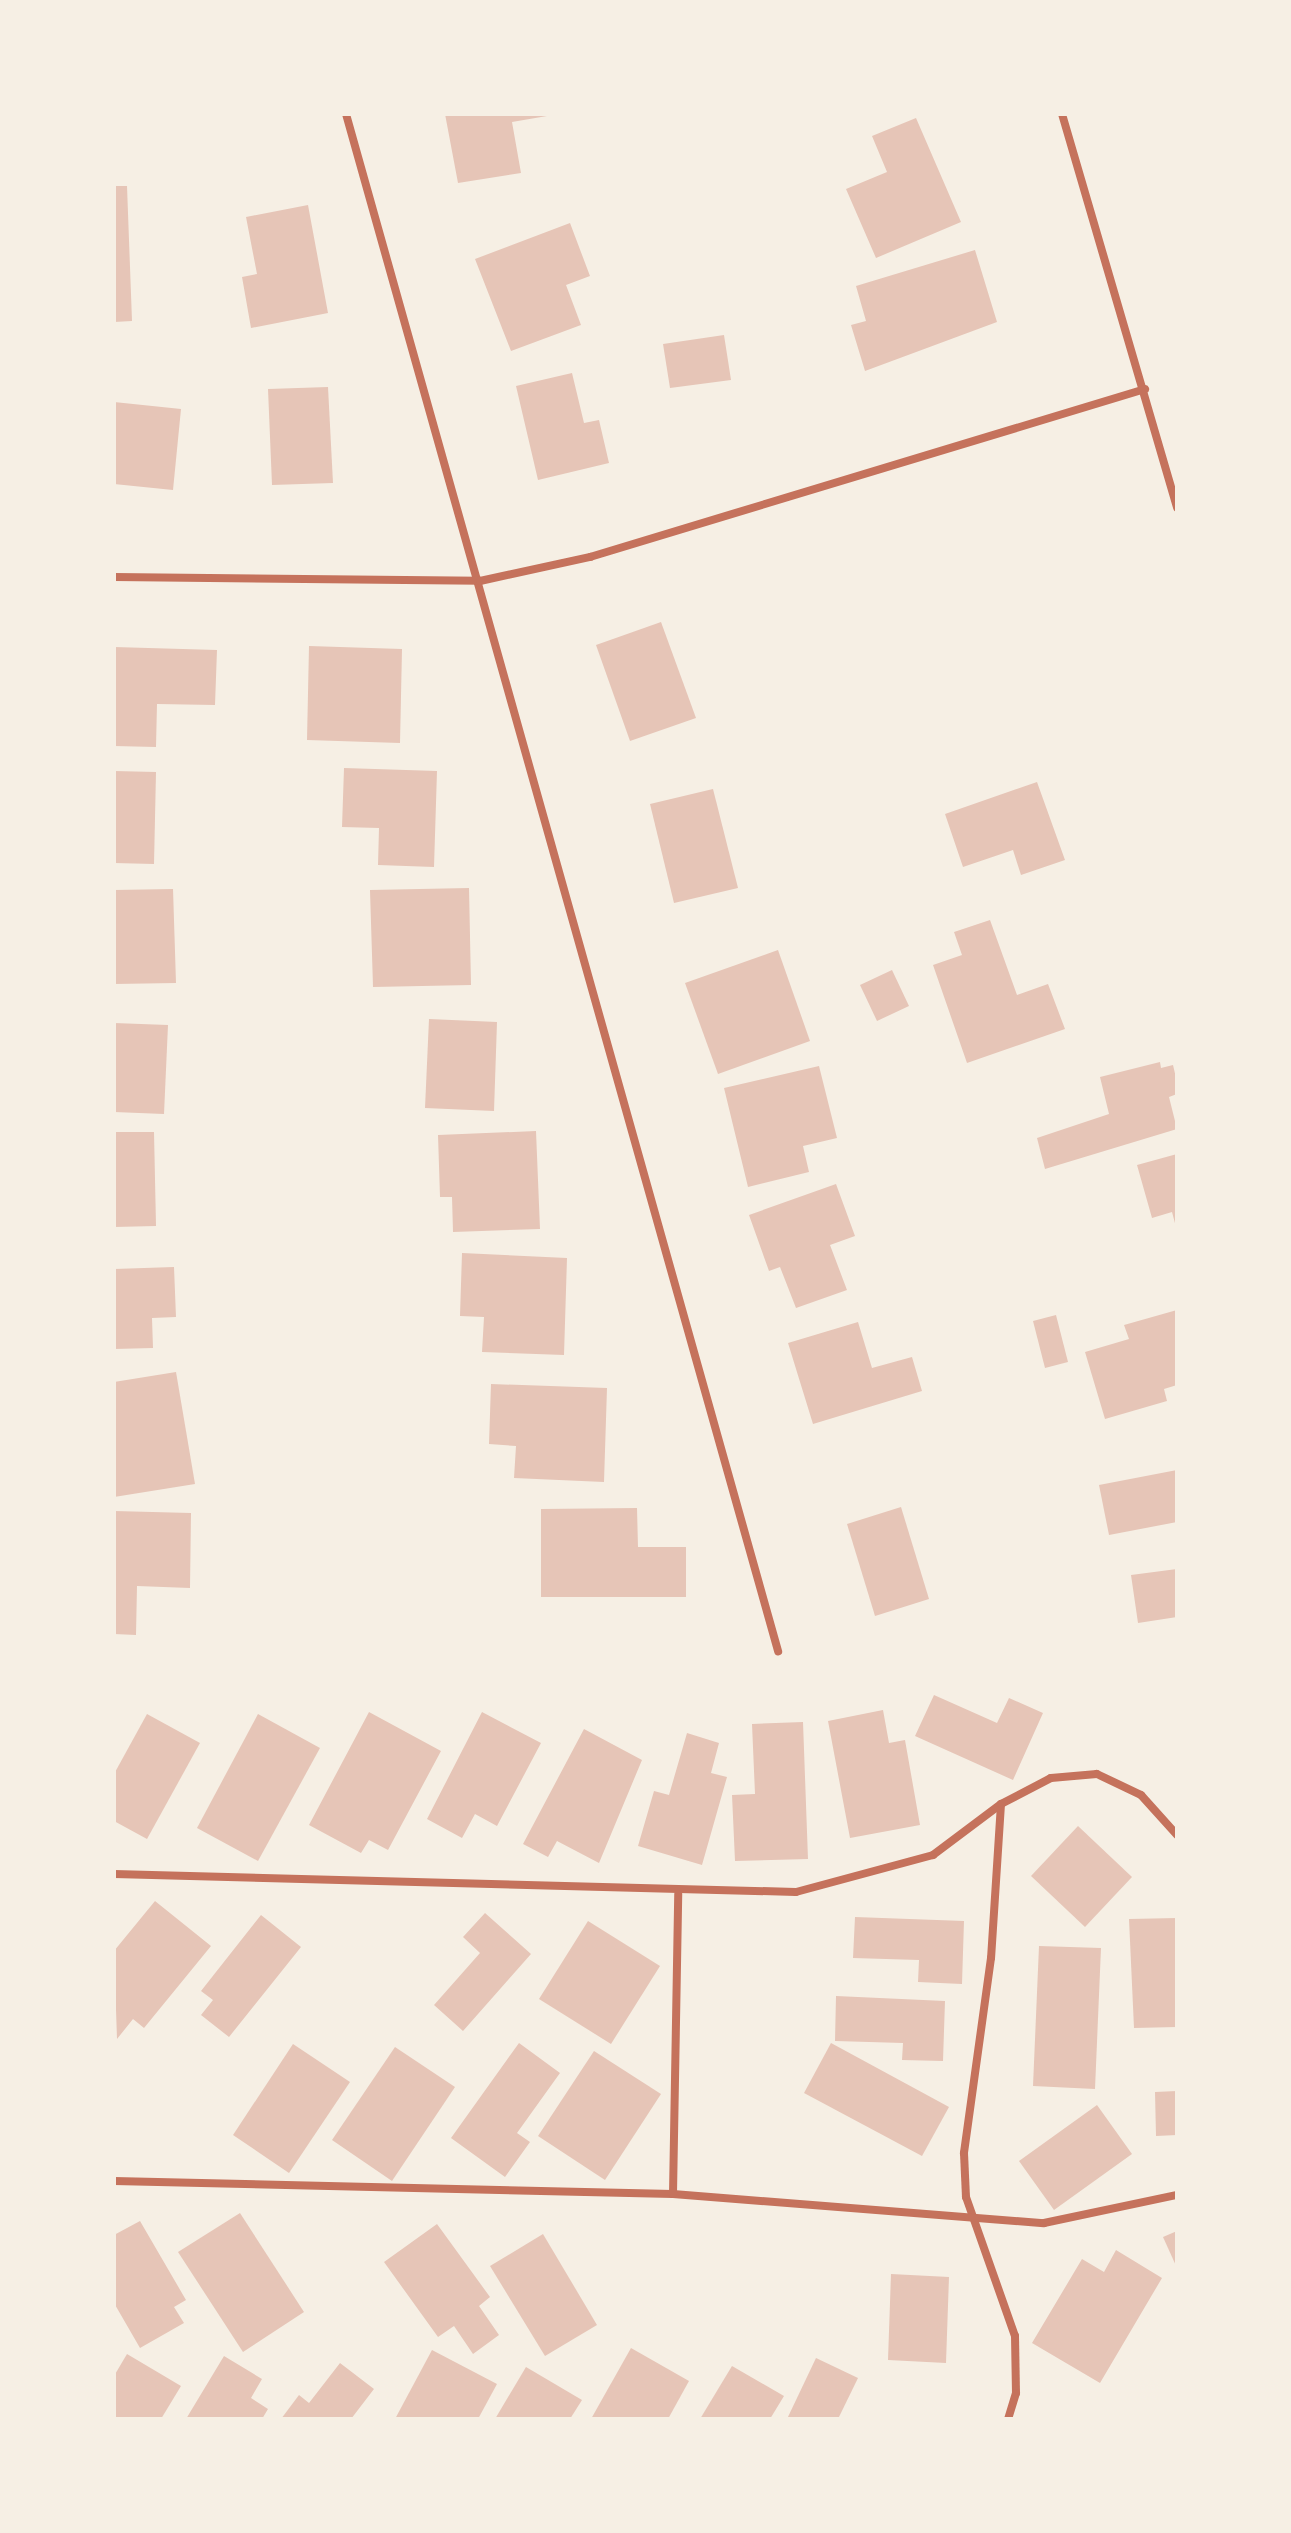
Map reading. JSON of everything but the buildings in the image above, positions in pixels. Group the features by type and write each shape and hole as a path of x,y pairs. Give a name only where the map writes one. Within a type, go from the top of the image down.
{"street":[{"path":"346,114 480,581 778,1651"},
{"path":"1062,114 1145,389 1177,508"},
{"path":"114,577 480,581 590,557 1145,389"},
{"path":"114,1874 678,1894 831,1885 933,1855 1001,1804 1051,1778 1097,1774 1141,1795 1177,1835"},
{"path":"1001,1804 991,1958 964,2153 973,2215 1015,2336 1016,2393 1008,2419"},
{"path":"673,2194 678,1894"},
{"path":"114,2181 673,2194 973,2215 1044,2223 1177,2195"}]}
